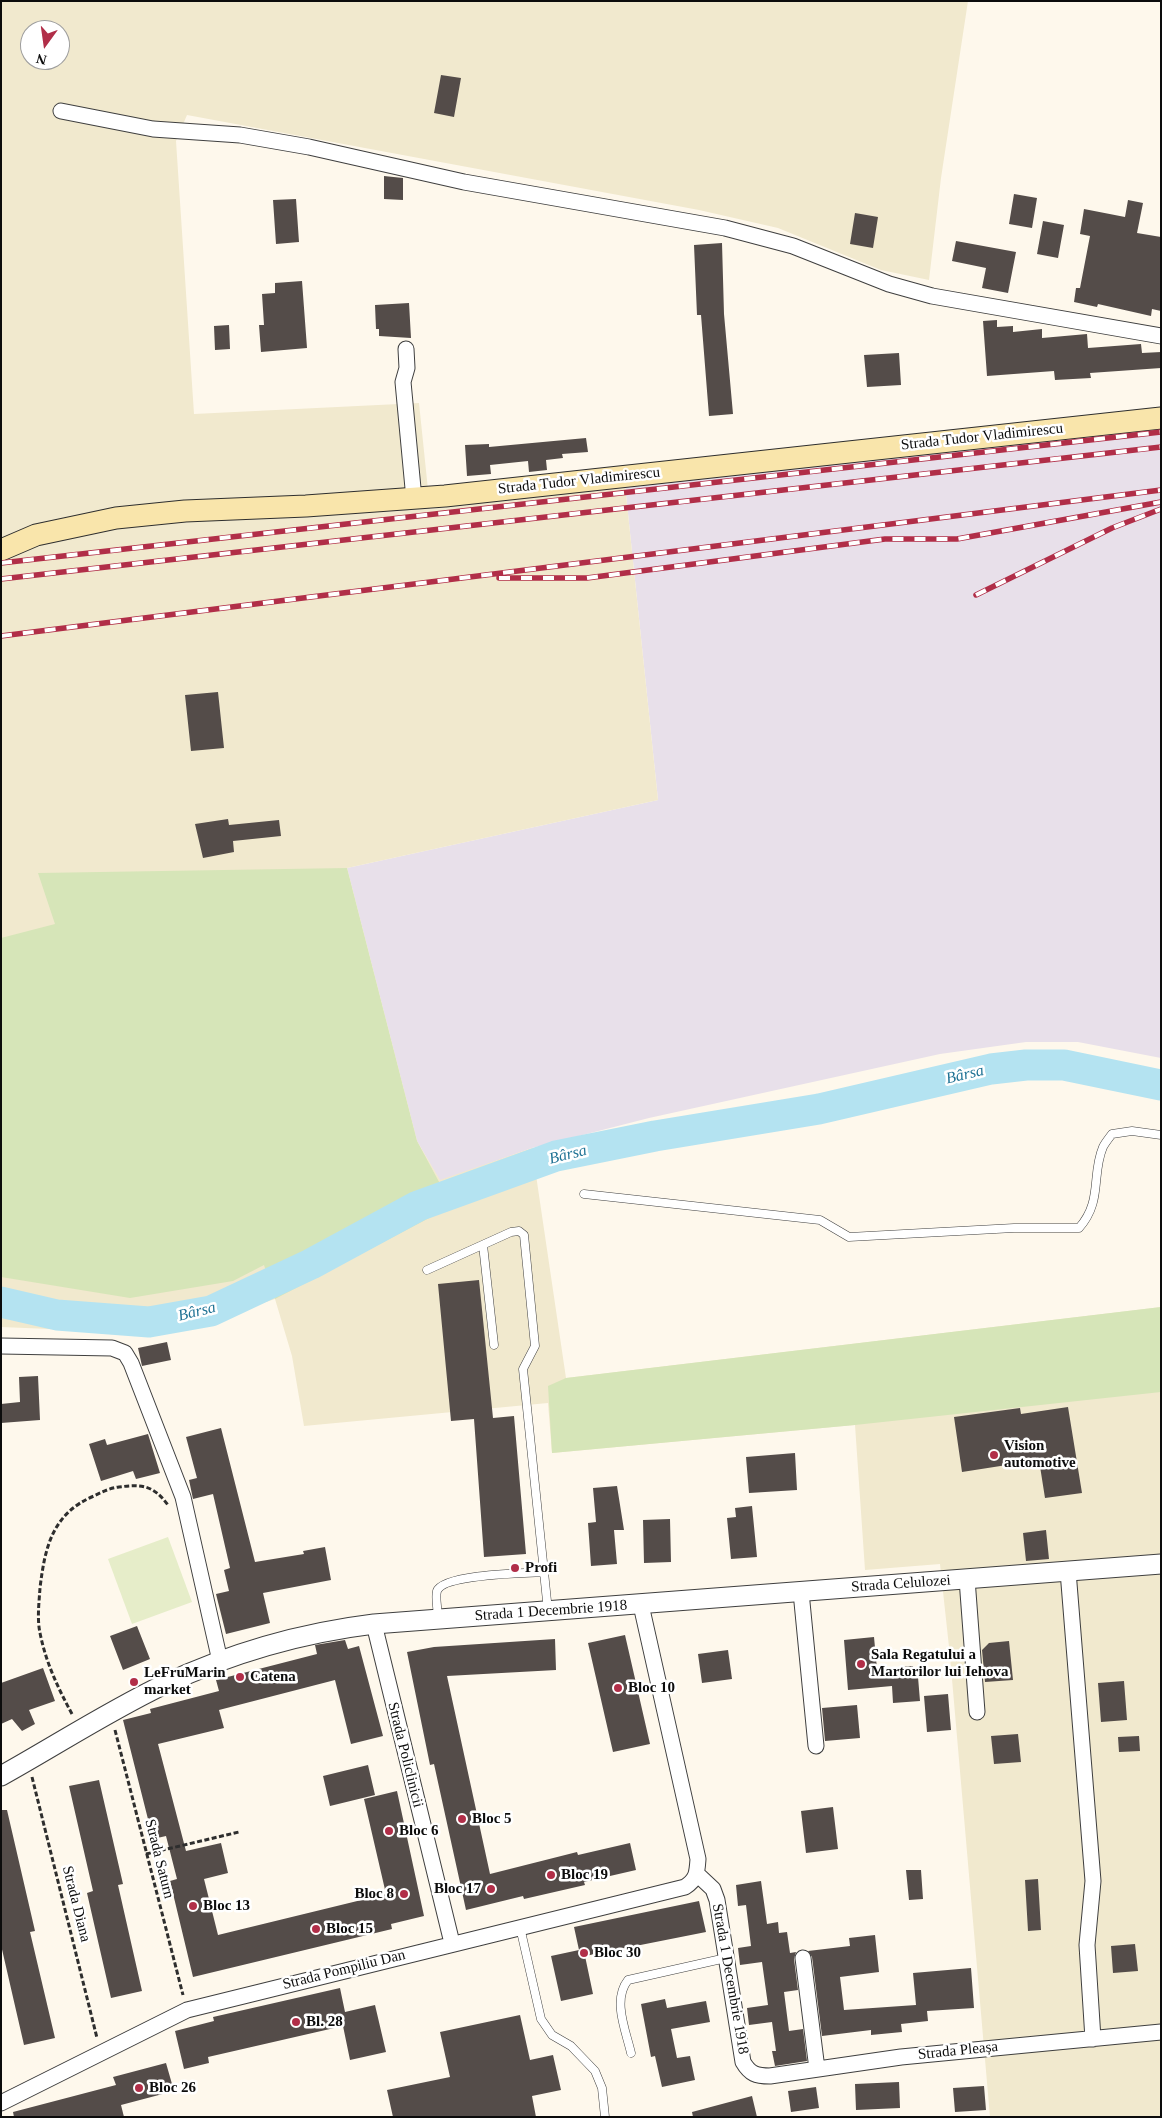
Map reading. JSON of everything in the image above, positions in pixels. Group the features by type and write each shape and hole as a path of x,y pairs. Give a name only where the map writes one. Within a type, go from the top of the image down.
{"main road":[{"name":"Strada Tudor Vladimirescu","path":"1,550 36,535 116,518 185,511 414,498 1161,418"}],"street":[{"path":"61,111 153,128 248,136 309,147 464,182 725,228 823,256 889,284 964,303 1161,336"},
{"path":"406,349 407,368 403,382 414,498"},
{"path":"1,1346 112,1348 125,1353 131,1363 183,1497 220,1661"},
{"name":"Strada Celulozei","path":"641,1605 1161,1564"},
{"path":"1068,1571 1093,1881 1087,1945 1093,2039"},
{"path":"967,1579 977,1712"},
{"path":"801,1592 816,1746"},
{"name":"Strada 1 Decembrie 1918","path":"1,1776 110,1713 162,1686 220,1661 296,1636 374,1624 641,1605 698,1859 697,1874 713,1889 717,1900 743,2062 749,2071 757,2076"},
{"name":"Strada Policlinicii","path":"374,1624 452,1943"},
{"name":"Strada Pompiliu Dan","path":"1,2103 186,2010 685,1887 694,1882 697,1874"},
{"path":"803,1958 817,2069"},
{"name":"Strada Pleașa","path":"757,2076 968,2050 1161,2032"}],"lane":[{"path":"584,1194 820,1220 849,1237 1014,1228 1079,1228 1088,1218 1092,1207 1103,1148 1112,1134 1132,1131 1161,1135"},
{"path":"427,1270 511,1232 524,1234 535,1346 523,1369 548,1611"},
{"path":"483,1245 494,1345"},
{"path":"438,1619 437,1591 442,1584 450,1580 544,1572"},
{"path":"520,1927 541,2019 552,2035 571,2046 595,2071 604,2094 606,2117"},
{"path":"631,2053 620,2002 622,1988 628,1980 726,1958"}],"path":[{"path":"81,1730 48,1665 40,1631 42,1570 50,1538 64,1514 82,1501 114,1487 140,1484 153,1489 167,1503 172,1512"},
{"name":"Strada Saturn","path":"110,1713 186,2010"},
{"name":"Strada Diana","path":"28,1761 101,2053"},
{"path":"146,1854 239,1832"}],"shaded area":[{"path":"1,1 968,1 941,178 929,280 881,270 778,228 699,210 187,115 176,141 194,414 419,403 430,509 625,485 658,800 347,868 417,1141 440,1180 532,1148 566,1378 1161,1307 1161,2117 990,2117 950,1656 940,1564 865,1570 855,1425 552,1453 548,1403 304,1426 292,1356 275,1299 221,1317 176,1326 122,1332 1,1327"},
{"path":"1161,425 1161,1058 1078,1042 1026,1042 940,1054 649,1118 532,1148 440,1181 417,1141 347,868 658,800 625,485"}],"green space":[{"path":"347,868 417,1141 452,1206 275,1299 264,1265 233,1281 130,1298 1,1277 1,938 55,924 38,873"},
{"path":"1161,1307 1161,1392 855,1425 552,1453 548,1386 566,1378"},
{"path":"168,1537 192,1602 132,1624 108,1559"}],"building":[{"path":"441,75 461,78 454,117 434,113"},
{"path":"384,176 403,178 403,200 384,199"},
{"path":"1014,194 1037,198 1032,228 1009,224"},
{"path":"296,199 299,242 276,244 273,200"},
{"path":"1128,200 1143,203 1137,233 1161,237 1161,311 1152,309 1151,316 1098,304 1097,307 1074,302 1076,288 1080,288 1090,236 1080,234 1084,209 1125,217"},
{"path":"855,213 878,217 873,248 850,244"},
{"path":"1043,221 1064,225 1058,258 1037,254"},
{"path":"956,241 1016,252 1008,293 982,288 986,268 952,261"},
{"path":"722,243 724,314 733,414 709,416 701,315 697,315 694,245"},
{"path":"302,281 307,348 261,352 259,325 264,325 262,294 275,293 275,283"},
{"path":"409,303 411,338 379,336 379,329 376,329 375,305"},
{"path":"997,320 997,327 1013,326 1013,332 1042,329 1042,338 1087,334 1088,348 1141,344 1142,353 1161,352 1161,368 1090,373 1091,378 1055,380 1054,371 987,376 983,321"},
{"path":"229,325 230,349 215,350 214,326"},
{"path":"899,353 901,385 867,387 864,355"},
{"path":"586,438 588,452 562,454 563,458 546,460 547,470 529,472 528,461 490,465 491,474 467,476 465,445 489,444 489,447"},
{"path":"218,692 224,748 191,751 185,695"},
{"path":"228,819 229,825 279,820 281,836 233,841 234,852 203,858 195,824"},
{"path":"479,1280 493,1418 514,1416 526,1554 484,1557 474,1419 451,1421 438,1284"},
{"path":"167,1342 171,1360 142,1366 138,1348"},
{"path":"38,1376 40,1420 1,1423 1,1404 20,1402 19,1377"},
{"path":"1068,1407 1082,1493 1045,1498 1039,1460 962,1472 954,1417 1020,1408 1021,1414"},
{"path":"221,1428 255,1562 304,1554 303,1551 325,1547 331,1580 263,1593 270,1623 226,1634 216,1594 229,1591 224,1570 230,1568 213,1494 193,1499 189,1480 197,1478 186,1437"},
{"path":"148,1434 160,1473 136,1479 133,1471 101,1481 89,1444 105,1439 107,1445"},
{"path":"795,1453 797,1490 749,1493 746,1457"},
{"path":"617,1486 624,1530 614,1530 617,1564 591,1566 588,1523 596,1522 593,1488"},
{"path":"752,1506 757,1557 731,1559 727,1518 736,1517 735,1508"},
{"path":"670,1519 671,1562 644,1563 643,1520"},
{"path":"1046,1530 1049,1559 1026,1561 1023,1533"},
{"path":"137,1626 150,1659 123,1670 110,1636"},
{"name":"Bloc 10","path":"625,1635 650,1744 613,1752 588,1643"},
{"path":"874,1637 877,1669 913,1666 914,1678 918,1677 920,1701 893,1703 892,1686 848,1690 844,1640"},
{"path":"555,1639 556,1670 447,1676 490,1874 577,1852 578,1855 630,1843 636,1870 584,1882 585,1885 524,1899 523,1896 466,1910 434,1764 430,1765 407,1652 434,1647"},
{"path":"345,1640 348,1649 359,1646 383,1736 351,1744 335,1680 219,1710 224,1728 158,1744 186,1851 221,1843 228,1873 204,1879 218,1935 386,1894 364,1799 397,1791 424,1916 391,1924 392,1929 193,1977 170,1881 177,1879 166,1836 153,1839 123,1720 151,1713 150,1709 219,1691 216,1680 317,1654 315,1645"},
{"path":"1009,1641 1013,1680 985,1682 982,1650 989,1643"},
{"path":"728,1650 732,1679 702,1683 698,1654"},
{"path":"43,1668 55,1701 29,1710 35,1724 22,1731 12,1719 1,1724 1,1683"},
{"path":"1124,1681 1127,1720 1101,1722 1098,1683"},
{"path":"948,1694 951,1730 927,1732 924,1696"},
{"path":"857,1705 860,1738 825,1741 822,1708"},
{"path":"1018,1734 1021,1762 994,1764 991,1736"},
{"path":"1139,1736 1140,1751 1119,1752 1118,1737"},
{"path":"368,1765 375,1795 330,1806 323,1776"},
{"path":"99,1780 123,1884 118,1885 142,1991 111,1998 87,1893 93,1891 69,1786"},
{"path":"833,1807 838,1849 806,1853 801,1811"},
{"path":"1,1810 7,1810 35,1931 30,1932 55,2038 24,2045 1,1945"},
{"path":"906,1870 921,1870 923,1899 909,1900"},
{"path":"1038,1879 1041,1930 1028,1931 1025,1880"},
{"path":"761,1881 767,1924 778,1922 779,1933 787,1932 790,1953 796,1952 794,1959 798,1990 784,1992 789,2031 803,2029 807,2061 775,2066 772,2051 776,2051 772,2022 749,2025 747,2008 768,2005 762,1962 740,1965 738,1948 751,1946 746,1905 738,1906 736,1885"},
{"name":"Bloc 30","path":"699,1901 706,1932 585,1956 593,1994 561,2001 551,1956 579,1950 574,1927"},
{"path":"875,1935 879,1972 840,1977 844,2010 916,2005 913,1973 971,1968 974,2008 927,2011 928,2021 901,2024 902,2032 871,2035 871,2030 822,2036 812,1957 808,1951 850,1946 849,1938"},
{"path":"1135,1944 1138,1971 1113,1973 1111,1946"},
{"name":"Bl. 28","path":"340,1988 345,2012 375,2005 386,2052 350,2060 343,2026 208,2057 209,2063 184,2069 175,2031 214,2021 213,2017"},
{"path":"665,1999 667,2008 706,2001 710,2022 671,2029 677,2058 690,2056 695,2080 662,2087 655,2056 651,2057 641,2004"},
{"path":"520,2015 530,2060 553,2055 561,2090 532,2096 536,2117 393,2117 387,2090 450,2077 440,2032"},
{"name":"Bloc 26","path":"166,2063 174,2091 121,2105 124,2117 14,2117 13,2112 116,2085 113,2077"},
{"path":"899,2082 900,2108 856,2110 855,2084"},
{"path":"984,2086 986,2110 955,2112 953,2088"},
{"path":"816,2087 819,2108 791,2112 788,2091"},
{"path":"752,2096 757,2117 693,2117 692,2112"}],"waterway":[{"name":"Bârsa","path":"1,1302 57,1315 149,1322 211,1311 311,1264 418,1206 556,1156 655,1136 819,1109 991,1069 1026,1065 1064,1065 1161,1085"}],"railway":[{"path":"1,563 1161,432"},
{"path":"1,579 1161,447"},
{"path":"1,636 1161,490"},
{"path":"499,578 587,578 885,539 957,539 1161,502"},
{"path":"976,595 1112,528 1161,509"}],"place":[{"name":"Vision automotive","path":"994,1455"},
{"name":"Profi","path":"515,1568"},
{"name":"Sala Regatului a Martorilor lui Iehova","path":"861,1664"},
{"name":"Catena","path":"240,1677"},
{"name":"LeFruMarin market","path":"134,1682"},
{"name":"Bloc 10","path":"618,1688"},
{"name":"Bloc 5","path":"462,1819"},
{"name":"Bloc 6","path":"389,1831"},
{"name":"Bloc 19","path":"551,1875"},
{"name":"Bloc 17","path":"491,1889"},
{"name":"Bloc 8","path":"404,1894"},
{"name":"Bloc 13","path":"193,1906"},
{"name":"Bloc 15","path":"316,1929"},
{"name":"Bloc 30","path":"584,1953"},
{"name":"Bl. 28","path":"296,2022"},
{"name":"Bloc 26","path":"139,2088"}]}
